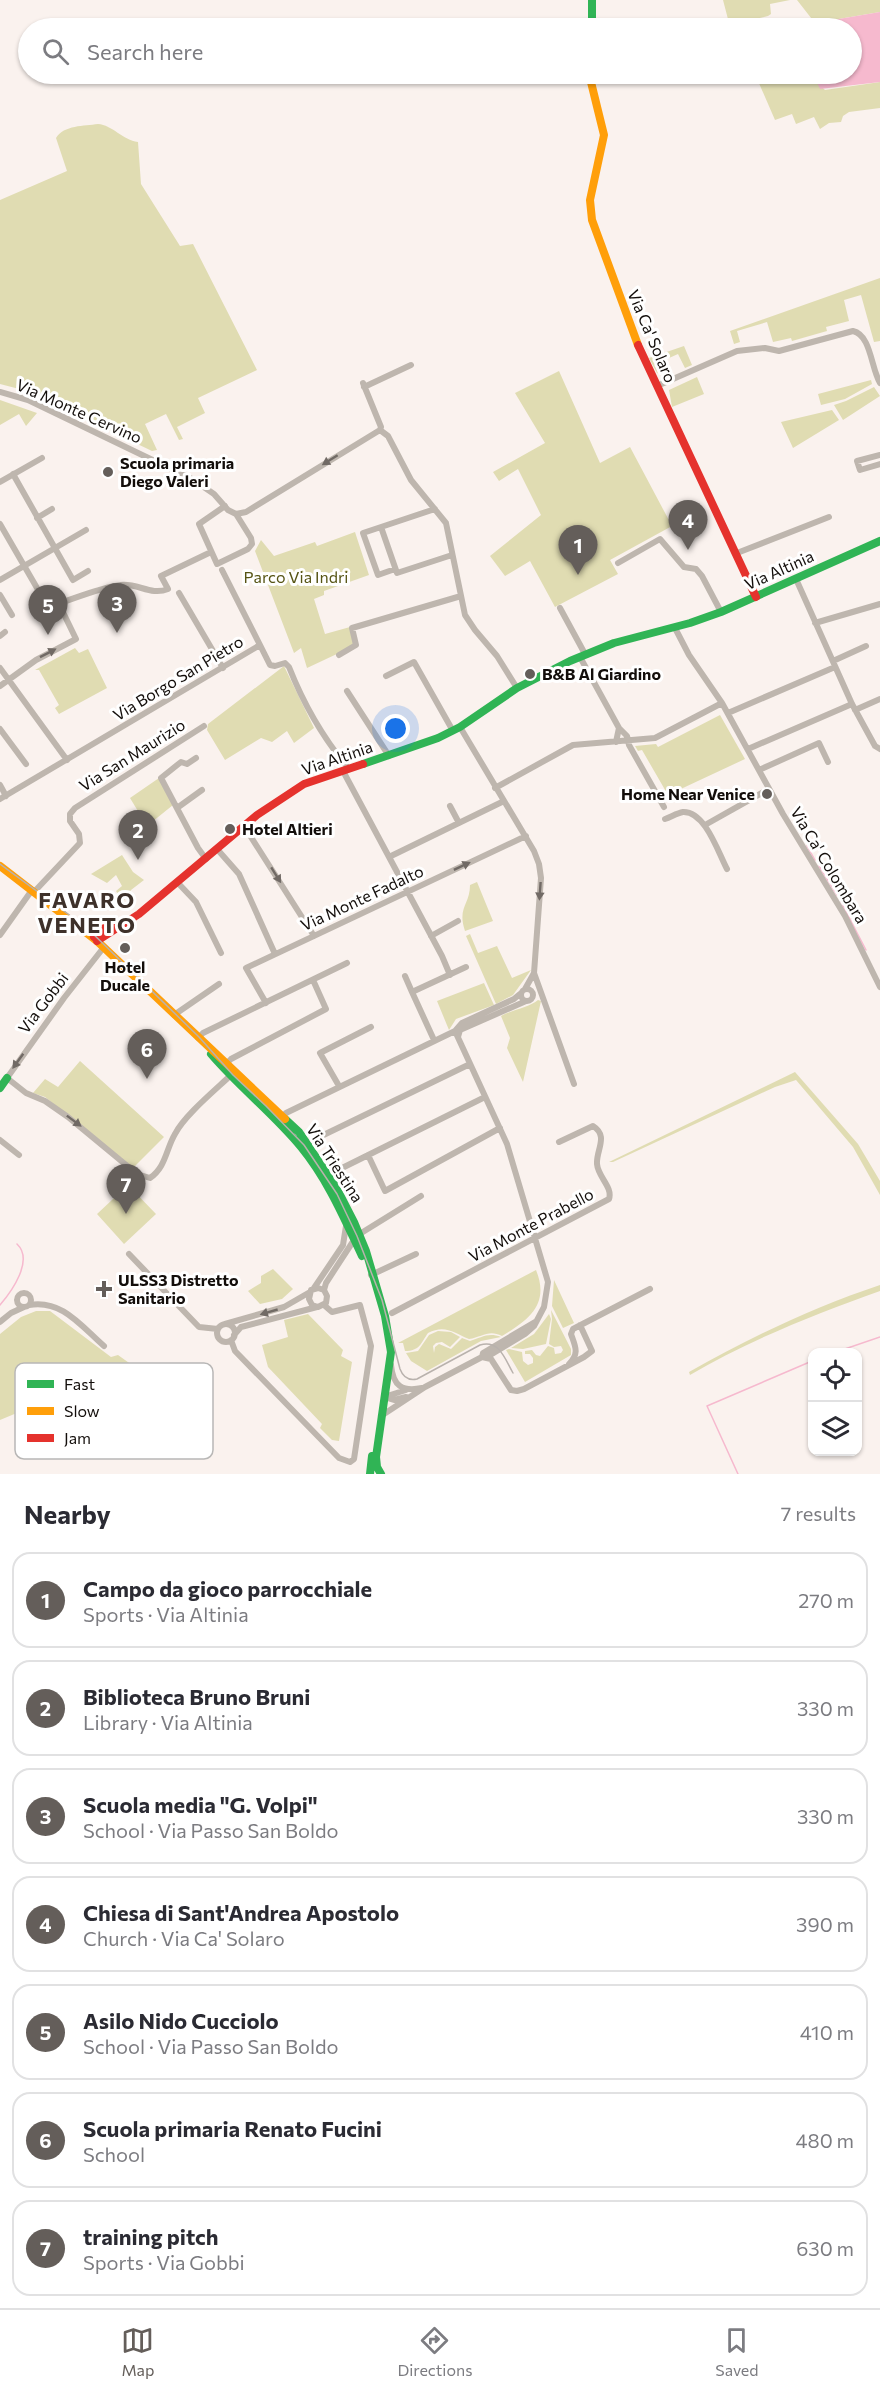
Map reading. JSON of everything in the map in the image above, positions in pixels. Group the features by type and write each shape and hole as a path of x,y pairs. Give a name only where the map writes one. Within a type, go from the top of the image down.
{"street":[{"path":"592,0 592,18"},
{"name":"Via Ca' Solaro","path":"591,84 604,135 591,189 591,213 621,304 756,597"},
{"path":"657,386 737,351 765,348 779,351 853,331 860,333 864,338 874,372 880,383"},
{"path":"380,430 364,385 411,365"},
{"name":"Via Monte Cervino","path":"0,392 28,400 192,479 214,494 236,514"},
{"path":"380,430 388,435 406,472 446,523 460,596 468,620 497,656 517,688"},
{"path":"225,506 200,524 217,564 250,547 251,537 236,514 246,512 380,430"},
{"path":"880,455 857,461 860,470 880,464"},
{"path":"0,482 42,458"},
{"path":"13,474 73,580 88,572"},
{"path":"38,518 52,509"},
{"path":"395,569 378,575 363,533 435,509"},
{"path":"737,553 829,517"},
{"path":"0,524 48,607 120,585 154,592 165,591 168,589 161,576 211,552"},
{"path":"381,527 397,573 452,555"},
{"path":"0,580 86,530"},
{"path":"618,563 660,539 684,567 696,569 702,576 721,612"},
{"name":"Via Altinia","path":"98,942 135,917 244,826 296,788 432,741 456,729 517,688 583,656 614,643 675,628 721,612 880,541"},
{"path":"222,570 260,645"},
{"path":"796,579 854,707 875,747 880,749"},
{"path":"179,593 223,668"},
{"path":"0,595 12,615"},
{"path":"339,655 356,645 352,628 460,596"},
{"path":"0,686 36,660 76,639 59,604"},
{"path":"816,623 880,604"},
{"path":"560,608 619,728 623,730 664,807"},
{"name":"Via Ca' Colombara","path":"675,628 689,655 728,713 769,789 845,915 880,987"},
{"name":"Via Borgo San Pietro","path":"3,797 260,645 270,665 285,663 289,667 309,714 346,770"},
{"path":"728,713 834,664 866,646"},
{"path":"386,676 414,662 504,801 537,857 540,871 534,972 522,999 528,1000"},
{"path":"0,669 67,760"},
{"path":"347,691 389,756"},
{"path":"748,749 880,699"},
{"path":"495,788 573,745 655,738 722,703"},
{"name":"Via San Maurizio","path":"33,891 80,843 79,834 70,821 70,814 75,808 204,726"},
{"path":"615,742 619,728"},
{"path":"0,729 26,764"},
{"path":"759,770 819,743 828,762"},
{"path":"196,758 187,764 181,762 161,778 206,859"},
{"path":"346,770 450,975"},
{"path":"0,785 3,797"},
{"path":"705,825 769,789"},
{"path":"177,808 201,790"},
{"path":"389,857 504,801"},
{"path":"450,806 459,823"},
{"path":"665,819 685,813 700,819 727,869"},
{"path":"244,826 314,936"},
{"name":"Via Monte Fadalto","path":"266,1003 246,968 526,836"},
{"path":"217,849 239,874 275,954"},
{"name":"Via Triestina","path":"1,870 80,926 297,1129 343,1199 355,1240 369,1261 372,1275"},
{"path":"178,883 196,902 221,953"},
{"path":"0,935 33,891"},
{"path":"431,936 458,921"},
{"path":"80,926 120,925"},
{"path":"98,942 99,930 108,926"},
{"name":"Via Gobbi","path":"98,942 64,998 3,1083 45,1101 137,1174 150,1178 164,1161 173,1136 180,1126 230,1076"},
{"path":"198,1038 203,1033 347,963"},
{"path":"412,992 465,967"},
{"path":"534,972 574,1084"},
{"path":"405,976 434,1040"},
{"path":"227,1063 326,1009 313,980"},
{"path":"174,1015 219,984"},
{"path":"525,991 544,999"},
{"path":"525,991 533,995 528,1000"},
{"path":"485,1357 483,1353 538,1320 547,1296 548,1282 507,1144 457,1034 462,1023 514,999 525,991"},
{"path":"286,1113 434,1040 457,1034 460,1030 528,1000 537,997 544,999"},
{"path":"339,1086 320,1053 371,1027"},
{"name":"Via Triestina","path":"198,1038 230,1076 270,1113 303,1149 330,1189 372,1275 389,1332 391,1352 370,1474"},
{"name":"Via Triestina","path":"217,1054 229,1068 230,1076"},
{"path":"307,1143 470,1064"},
{"name":"Via Triestina","path":"230,1076 237,1076 256,1090"},
{"path":"328,1175 485,1097"},
{"name":"Via Monte Prabello","path":"392,1313 609,1199 610,1196 597,1165 602,1144 596,1127 592,1126 559,1142"},
{"path":"368,1155 385,1191 500,1128"},
{"path":"1,1143 19,1155"},
{"path":"218,1329 217,1335 220,1340 225,1341 233,1337 241,1327 321,1306 327,1296 324,1290 326,1283 355,1240 421,1196"},
{"path":"344,1244 346,1219"},
{"path":"129,1254 199,1326 203,1329 218,1329 225,1324 284,1307 312,1290 348,1238 355,1240"},
{"path":"372,1275 416,1254"},
{"path":"568,1364 575,1357 576,1346 571,1331 650,1289"},
{"path":"312,1290 324,1290"},
{"path":"225,1324 234,1328 235,1352 339,1458 350,1462 354,1459 371,1346 360,1305 332,1312 310,1302 312,1290"},
{"path":"11,1313 19,1295 24,1293 40,1303 58,1307 68,1313 104,1346"},
{"path":"26,1306 30,1298"},
{"path":"17,1300 19,1305 26,1306"},
{"path":"0,1322 11,1313 40,1303"},
{"path":"384,1397 394,1400 485,1357 492,1360 510,1389 515,1391 524,1389 592,1351 580,1325"},
{"path":"576,1346 586,1355"},
{"path":"391,1352 395,1379 403,1388 412,1392"},
{"path":"381,1474 377,1467 376,1457 381,1419 412,1392"}],"green space":[{"path":"723,0 790,0 770,4 771,14 768,16 728,18"},
{"path":"797,0 880,0 880,12 845,18 811,18"},
{"path":"880,82 880,108 849,112 843,116 841,122 829,123 820,129 814,117 796,124 792,114 775,120 759,84 818,84 825,90"},
{"path":"98,124 138,142 141,184 180,246 193,244 257,370 198,398 205,413 177,427 183,439 179,440 166,414 145,424 157,450 152,451 33,394 34,390 29,387 27,391 0,384 0,200 67,171 56,138 69,128"},
{"path":"880,278 880,341 874,342 861,295 844,300 849,321 826,327 827,331 792,341 791,338 773,342 767,322 737,331 740,342 734,344 730,331"},
{"path":"684,346 692,365 685,368 678,354 658,363 663,376 657,373 649,358"},
{"path":"559,371 600,463 630,447 672,526 610,560 618,574 555,607 530,561 505,576 490,556 541,515 518,469 499,481 493,472 545,443 515,393"},
{"path":"697,377 704,394 672,407 669,390"},
{"path":"871,380 872,384 845,399 821,405 818,394"},
{"path":"874,387 880,396 843,420 834,405"},
{"path":"0,400 37,413 26,426 19,414 0,425"},
{"path":"832,410 839,420 793,448 781,422"},
{"name":"Parco Via Indri","path":"355,532 369,575 324,591 324,595 314,599 325,634 350,627 356,645 307,668 301,648 294,653 255,551 261,540 274,556 315,542 317,546"},
{"path":"75,648 79,653 88,649 107,688 59,714 55,708 59,705 39,670 35,670"},
{"path":"284,666 314,728 294,743 287,731 272,742 261,738 225,760 207,730 208,724"},
{"path":"720,715 745,759 668,795 642,750 638,751 635,746 656,744 658,747"},
{"path":"159,778 173,805 147,826 130,798"},
{"path":"122,855 133,872 144,880 131,890 123,902 116,891 122,886 116,875 107,883 91,874"},
{"path":"477,882 493,921 465,931 463,911 470,885"},
{"path":"470,934 478,953 497,946 512,978 531,970 513,995 496,1004 466,936"},
{"path":"484,983 494,1005 456,1019 449,1030 437,1001"},
{"path":"538,1000 541,1001 523,1082 507,1048 510,1038 501,1016"},
{"path":"80,1061 164,1137 133,1168 45,1097 33,1093 45,1079 58,1087"},
{"path":"795,1072 858,1144 880,1181 880,1195 853,1147 796,1080 775,1087 609,1162"},
{"path":"128,1185 156,1214 124,1244 97,1214"},
{"path":"273,1269 293,1289 282,1299 260,1304 248,1291 261,1283 261,1276"},
{"path":"536,1270 540,1282 539,1302 521,1324 502,1336 489,1333 469,1339 449,1330 439,1329 428,1333 414,1350 405,1351 403,1343 398,1343"},
{"path":"554,1280 574,1323 563,1328 552,1306"},
{"path":"880,1285 880,1291 782,1329 690,1375 689,1372 758,1335 831,1303"},
{"path":"551,1310 571,1349 571,1355 525,1382 506,1350 522,1352 523,1361 528,1365 533,1363 533,1358 530,1354 525,1354 525,1351 532,1350 540,1356 548,1346 554,1348 555,1354 561,1353 563,1350 561,1346 554,1347 549,1344"},
{"path":"36,1311 50,1311 111,1357 118,1355 129,1363 15,1363 15,1414 0,1420 0,1334 21,1317"},
{"path":"308,1314 343,1350 341,1356 352,1362 339,1441 332,1440 320,1428 322,1424 268,1367 262,1345 288,1337 284,1320"},
{"path":"549,1314 551,1319 546,1344 523,1349 511,1348 534,1334"},
{"path":"438,1331 451,1332 460,1337 450,1347 442,1342 436,1343 433,1346 434,1353 435,1347 439,1344 451,1349 462,1338 470,1341 488,1335 501,1337 481,1341 427,1371 411,1361 406,1353 418,1351 429,1335"}],"shaded area":[{"path":"880,12 880,82 820,89 818,84 862,84 862,18 845,18"}],"waterway":[{"path":"807,846 815,860"},
{"path":"819,866 837,895"},
{"path":"841,902 866,950"},
{"path":"0,1305 15,1284 22,1267 22,1251 17,1244"},
{"path":"848,1348 880,1337"},
{"path":"738,1474 707,1406 808,1363"}],"tram line":[{"path":"0,864 87,928 199,1037 233,1075 304,1145 337,1194 357,1236 382,1300 400,1369 404,1376 408,1379 417,1379 480,1345 487,1344 501,1351 513,1373"}],"traffic: fast":[{"path":"592,0 592,18"},
{"path":"363,764 438,738 460,727 517,688 570,661 614,643 690,623 721,612 880,541"},
{"path":"211,1054 291,1135 311,1160 335,1200 362,1256"},
{"path":"0,1088 7,1078"},
{"path":"285,1119 299,1132 336,1187 354,1222 366,1251 385,1316 391,1352 376,1457 377,1467 381,1474"},
{"path":"370,1474 372,1456"}],"traffic: slow":[{"path":"591,84 604,135 590,200 592,220 638,345"},
{"path":"0,866 97,941 285,1119"}],"traffic: jam":[{"path":"638,345 756,597"},
{"path":"97,941 139,914 257,815 304,784 363,764"},
{"path":"94,937 101,929 116,925"}],"place":[{"name":"Scuola primaria Diego Valeri","path":"108,472"},
{"name":"Chiesa di Sant'Andrea Apostolo","path":"688,550"},
{"name":"Campo da gioco parrocchiale","path":"578,575"},
{"name":"Scuola media \"G. Volpi\"","path":"117,633"},
{"name":"Asilo Nido Cucciolo","path":"48,635"},
{"name":"B&B Al Giardino","path":"530,674"},
{"name":"Home Near Venice","path":"767,794"},
{"name":"Hotel Altieri","path":"230,829"},
{"name":"Biblioteca Bruno Bruni","path":"138,860"},
{"name":"Hotel Ducale","path":"125,948"},
{"name":"Scuola primaria Renato Fucini","path":"147,1079"},
{"name":"training pitch","path":"126,1214"},
{"name":"ULSS3 Distretto Sanitario","path":"104,1289"}],"district":[{"name":"FAVARO VENETO","path":"87,912"}]}
